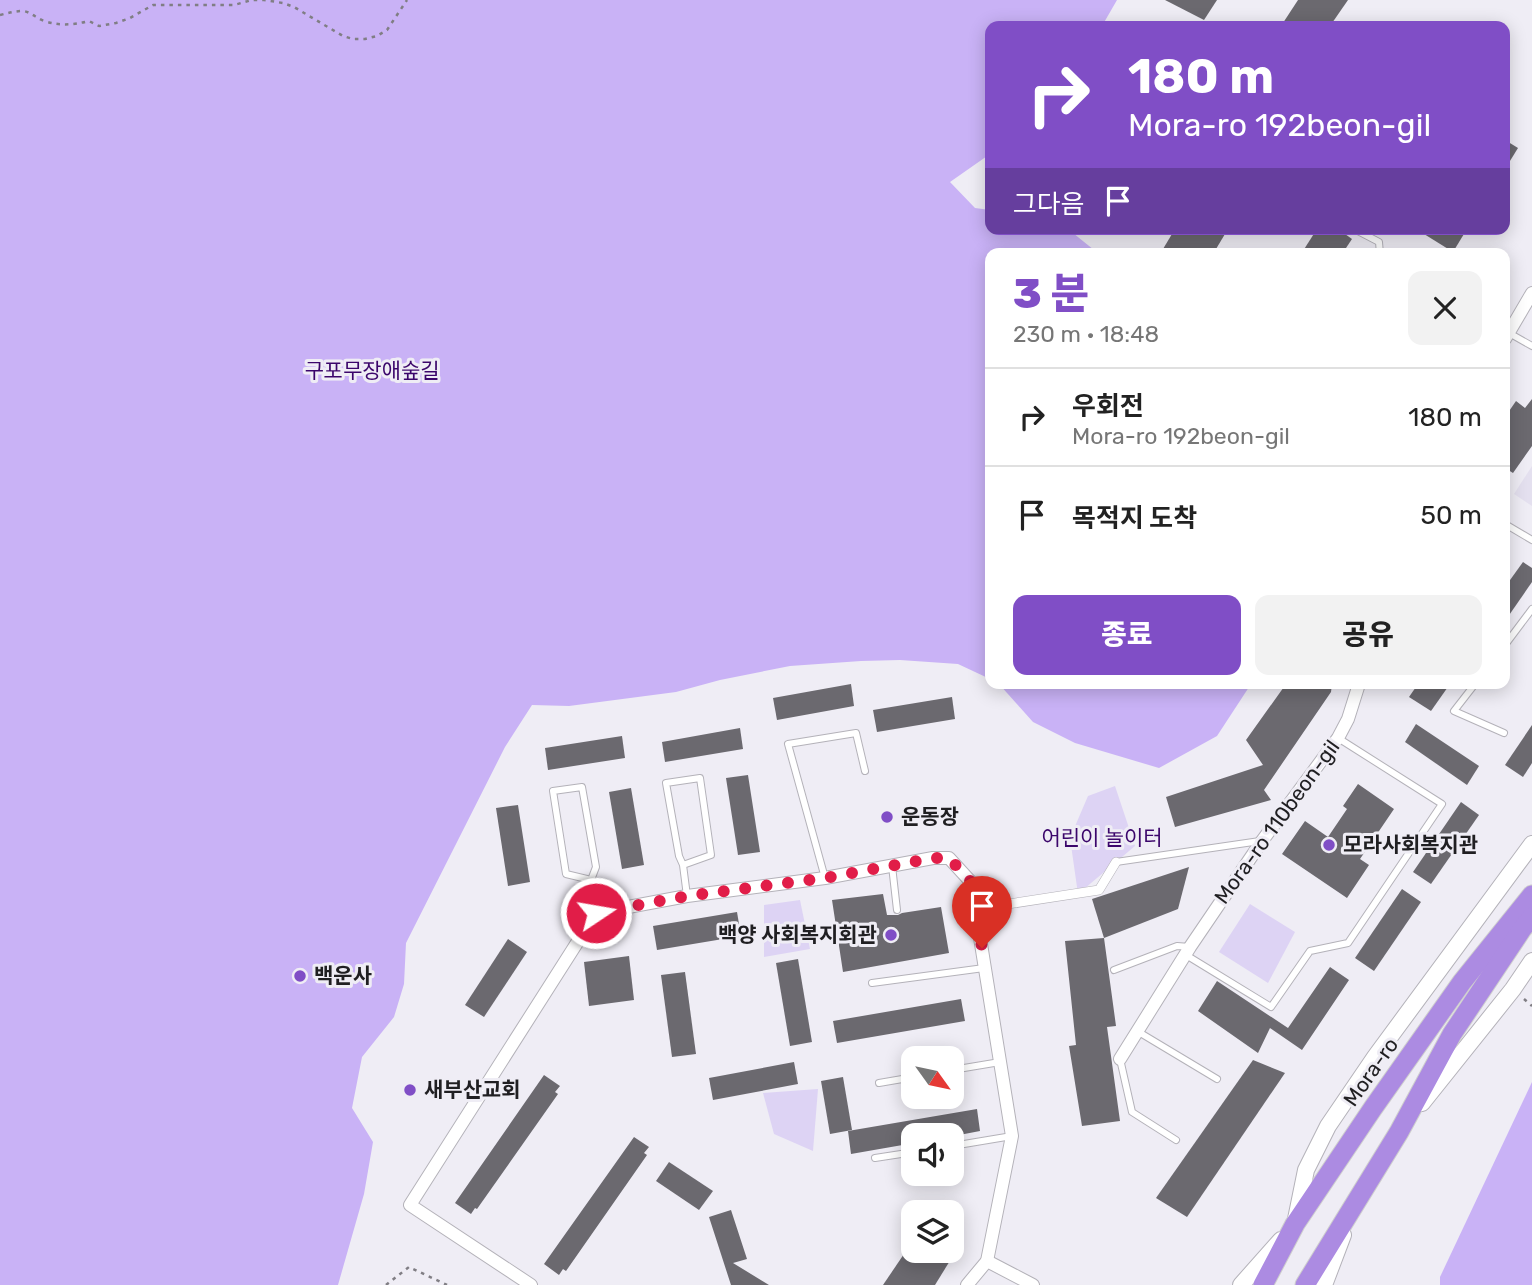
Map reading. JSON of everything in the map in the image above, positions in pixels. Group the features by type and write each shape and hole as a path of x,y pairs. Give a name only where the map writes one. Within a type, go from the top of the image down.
{"highway":[{"name":"Mora-ro","path":"1263,1285 1295,1224 1462,982 1532,895"},
{"path":"1305,1285 1399,1132 1452,1034 1532,918"}],"main road":[{"path":"1241,1285 1295,1224 1306,1170 1328,1126 1375,1057 1532,844"},
{"path":"1399,1132 1513,989 1532,961"},
{"path":"1324,1285 1355,1202"}],"street":[{"path":"1510,331 1532,293"},
{"name":"Mora-ro 110beon-gil","path":"1120,1059 1187,950 1262,841 1338,738 1348,719 1357,689"},
{"path":"531,1285 410,1205 596,913 687,896 825,878 933,858 949,858 971,882 1012,1136 987,1261 967,1285"},
{"path":"976,909 1099,890 1116,862"},
{"path":"987,1261 1032,1285"}],"lane":[{"path":"1366,235 1379,242 1380,248"},
{"path":"1510,337 1532,346"},
{"path":"1510,527 1532,540"},
{"path":"1510,638 1532,609"},
{"path":"1471,689 1454,711 1504,733"},
{"path":"825,878 788,744 856,733 865,771"},
{"path":"1114,970 1177,946 1271,1007 1310,951 1348,943 1443,804 1338,738"},
{"path":"682,865 711,855 700,778 666,783 687,896"},
{"path":"591,880 566,874 552,791 582,787 596,867 591,880 596,913"},
{"path":"1116,862 1262,841"},
{"path":"892,866 897,909"},
{"path":"872,983 985,968"},
{"path":"1137,1031 1217,1079"},
{"path":"1120,1059 1132,1112 1176,1140"},
{"path":"964,1068 1000,1062"},
{"path":"879,1083 901,1079"},
{"path":"964,1144 1012,1136"},
{"path":"875,1158 901,1154"}],"path":[{"path":"0,15 19,11 55,23 72,26 89,21 99,26 130,18 153,5 234,5 264,0 294,7 343,36 365,39 387,30 407,0"},
{"path":"386,1285 409,1267 447,1285"}],"shaded area":[{"path":"1532,466 1532,506 1514,494"}],"green space":[{"name":"구포무장애숲길","path":"0,0 1117,0 1105,21 985,21 985,158 950,182 975,208 985,209 985,235 1075,235 1092,248 985,248 985,677 958,664 900,660 861,661 790,666 676,692 569,706 532,705 505,747 406,943 404,984 394,1017 362,1057 352,1108 373,1142 364,1194 338,1285 0,1285"},
{"path":"1003,689 1248,689 1217,736 1159,768 1075,743 1033,722"},
{"name":"어린이 놀이터","path":"1115,786 1135,846 1078,894 1070,838 1088,796"},
{"path":"800,900 810,949 764,957 764,905"},
{"path":"1250,904 1295,932 1268,983 1219,952"},
{"path":"1532,1082 1532,1285 1440,1285 1440,1277"},
{"path":"818,1089 813,1151 774,1134 763,1093"}],"building":[{"path":"1165,0 1217,0 1204,20"},
{"path":"1298,0 1348,0 1333,21 1284,21"},
{"path":"1510,143 1518,148 1510,161"},
{"path":"1171,235 1224,235 1217,248 1164,248"},
{"path":"1313,235 1346,235 1352,239 1346,248 1305,248"},
{"path":"1426,235 1463,235 1455,248 1447,248"},
{"path":"1532,399 1532,446 1513,473 1510,471 1510,410 1516,401 1525,408"},
{"path":"1523,562 1532,568 1532,582 1510,614 1510,580"},
{"path":"851,684 854,706 777,720 773,698"},
{"path":"1282,689 1331,689 1264,790 1271,800 1175,827 1166,797 1263,765 1246,740"},
{"path":"1415,689 1446,689 1431,711 1409,697"},
{"path":"952,697 955,719 877,732 873,710"},
{"path":"1416,724 1479,766 1467,785 1405,742"},
{"path":"1532,725 1532,763 1523,777 1505,765"},
{"path":"740,728 743,749 665,762 662,742"},
{"path":"622,736 625,758 548,770 545,748"},
{"path":"748,775 760,852 738,855 726,778"},
{"name":"모라사회복지관","path":"1358,784 1394,809 1360,859 1369,865 1347,898 1282,854 1305,821 1328,837 1347,809 1343,806"},
{"path":"631,788 644,865 622,869 609,792"},
{"path":"1461,802 1479,815 1431,884 1413,872"},
{"path":"518,805 530,882 508,886 496,808"},
{"path":"1189,867 1178,909 1104,938 1092,899"},
{"path":"1402,889 1421,902 1374,971 1355,958"},
{"path":"883,894 887,915 941,907 949,953 843,972 832,900"},
{"path":"737,912 741,936 657,950 653,926"},
{"path":"1104,938 1116,1026 1107,1027 1120,1121 1082,1126 1069,1046 1076,1045 1065,941"},
{"path":"508,939 527,952 484,1017 465,1005"},
{"path":"629,956 634,1000 589,1006 584,962"},
{"path":"798,959 812,1042 790,1046 776,963"},
{"path":"1330,967 1349,980 1302,1050 1270,1028 1258,1053 1198,1011 1217,981 1288,1028"},
{"path":"685,972 696,1054 672,1057 661,975"},
{"path":"961,999 965,1021 837,1043 833,1021"},
{"path":"1253,1060 1285,1073 1187,1217 1156,1198"},
{"path":"794,1062 798,1084 713,1100 709,1078"},
{"path":"544,1075 560,1086 555,1092 558,1094 471,1214 455,1203"},
{"path":"843,1077 852,1130 830,1134 821,1081"},
{"path":"977,1109 980,1131 964,1134 964,1123 901,1123 901,1145 851,1154 848,1131"},
{"path":"634,1137 649,1147 644,1153 647,1155 566,1271 563,1269 559,1275 544,1264"},
{"path":"669,1162 713,1191 699,1210 656,1181"},
{"path":"731,1210 747,1259 733,1263 769,1285 731,1285 709,1217"},
{"path":"901,1258 901,1263 949,1263 935,1285 883,1285"}],"place":[{"name":"운동장","path":"887,817"},
{"name":"모라사회복지관","path":"1329,845"},
{"name":"백양 사회복지회관","path":"891,935"},
{"name":"백운사","path":"300,976"},
{"name":"새부산교회","path":"410,1090"}],"route":[{"path":"596,913 687,896 825,878 933,858 949,858 971,882 982,948"}]}
